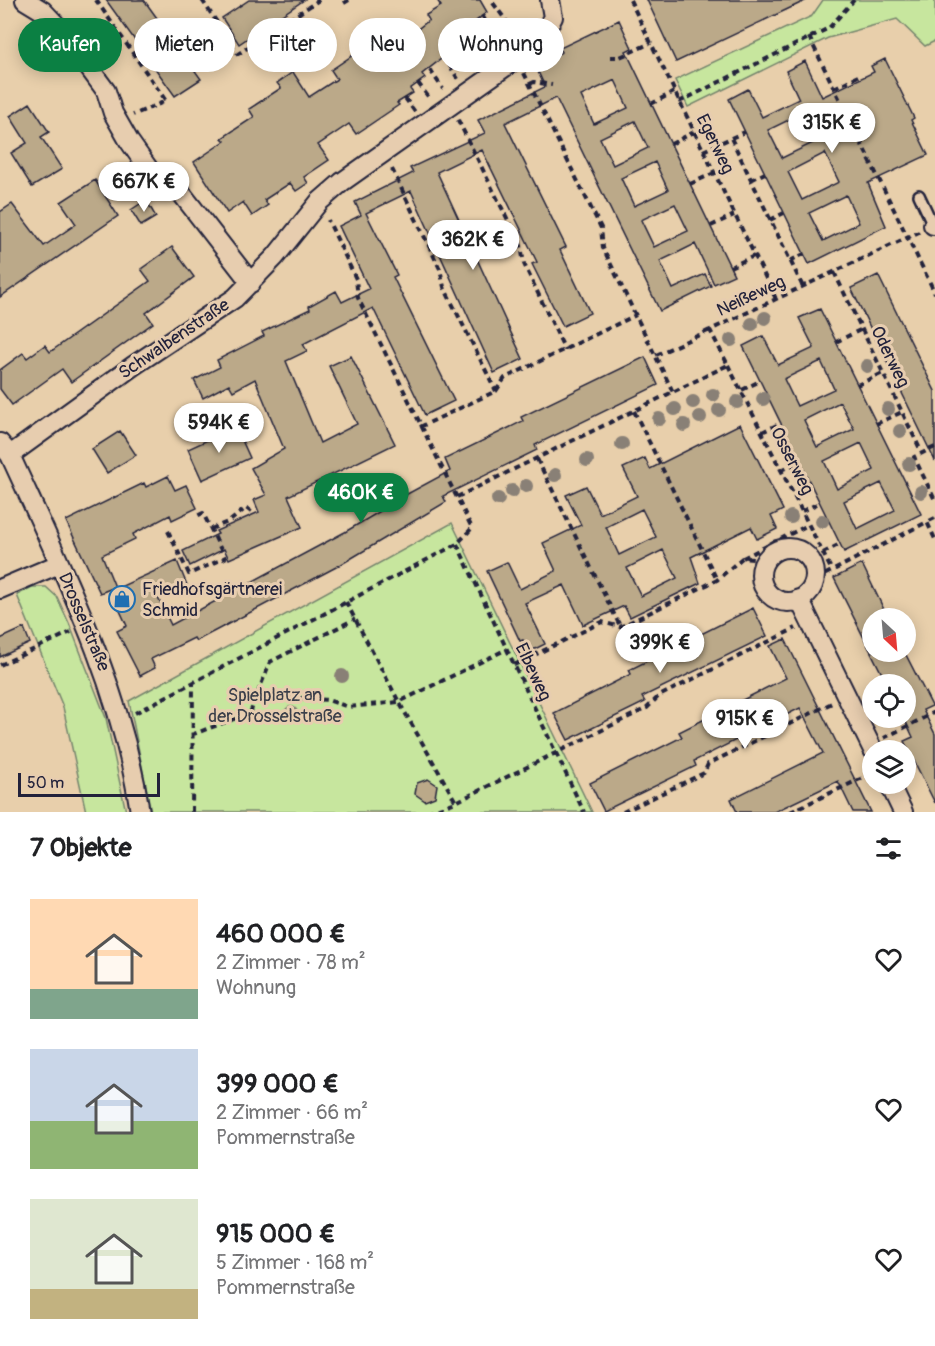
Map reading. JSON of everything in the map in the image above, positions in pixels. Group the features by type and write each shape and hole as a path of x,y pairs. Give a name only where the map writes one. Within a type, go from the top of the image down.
{"street":[{"path":"26,0 42,11 61,30 106,91 117,122 156,178 178,189 251,283"},
{"name":"Schwalbenstraße","path":"550,0 553,18"},
{"name":"Schwalbenstraße","path":"5,449 218,311 251,283 320,202 342,182 499,72"},
{"name":"Drosselstraße","path":"5,449 86,625 121,720 140,812"},
{"path":"792,549 799,551 823,574 809,592 799,599 785,602 767,592 762,580 766,560 777,551 792,549"},
{"path":"0,589 59,564"},
{"path":"799,599 868,740"},
{"path":"894,794 903,812"}],"lane":[{"path":"919,195 934,225"}],"path":[{"path":"96,0 166,101 117,122"},
{"path":"202,0 238,54 319,0"},
{"name":"Egerweg","path":"630,0 776,299"},
{"path":"679,102 829,28 854,0"},
{"path":"494,3 499,18"},
{"path":"809,37 935,293"},
{"path":"610,57 620,57 651,43"},
{"path":"430,70 463,97"},
{"path":"451,72 520,246 524,264 565,350"},
{"path":"463,97 464,72"},
{"path":"521,72 530,84 601,228 603,248 674,392"},
{"path":"834,88 862,75"},
{"path":"530,84 534,82 552,85"},
{"path":"651,104 674,92"},
{"path":"671,144 694,132"},
{"path":"703,151 745,132"},
{"path":"731,138 803,286"},
{"path":"384,152 440,269 444,287 496,391"},
{"path":"690,184 714,173"},
{"path":"751,180 765,173"},
{"path":"121,720 457,544 472,528 358,298 356,279 320,202"},
{"path":"770,220 784,213"},
{"path":"711,226 734,215"},
{"name":"Neißeweg","path":"728,365 710,330 934,225"},
{"path":"790,261 804,254"},
{"path":"730,267 754,256"},
{"name":"Oderweg","path":"834,272 922,453"},
{"path":"420,427 496,391 505,378 636,315"},
{"path":"836,342 862,329"},
{"path":"656,356 710,330"},
{"path":"457,497 728,365"},
{"name":"Osserweg","path":"728,365 823,553 823,574"},
{"path":"857,385 883,373"},
{"path":"741,390 760,381"},
{"path":"634,411 717,580"},
{"path":"876,424 902,412"},
{"path":"762,432 780,423"},
{"path":"935,447 914,457 935,500"},
{"path":"537,459 620,627"},
{"path":"781,470 800,462"},
{"path":"802,511 819,503"},
{"path":"456,509 461,506"},
{"path":"211,529 230,521 246,508 254,514"},
{"path":"168,531 189,574 225,558 203,513 197,516"},
{"path":"823,574 935,518"},
{"path":"927,522 935,539"},
{"path":"514,665 602,622 620,627 717,580 742,558 808,525"},
{"name":"Elbeweg","path":"457,544 584,812"},
{"path":"823,553 840,544"},
{"path":"742,558 766,560"},
{"path":"346,602 456,802"},
{"path":"191,735 250,713 270,662 355,619"},
{"path":"428,812 456,802 647,708 659,696 810,621"},
{"path":"0,665 86,625"},
{"path":"257,694 328,700 348,707 399,702 507,649"},
{"path":"192,812 193,682"},
{"path":"623,812 704,773 708,764 846,696"},
{"path":"885,740 935,712"},
{"path":"790,812 862,778"}],"green space":[{"path":"823,0 935,0 935,41 925,46 897,19 828,38 688,107 675,80 812,16"},
{"name":"Spielplatz an der Drosselstraße","path":"452,523 592,812 151,812 129,701"},
{"path":"32,587 46,587 57,597 69,623 106,718 126,812 86,812 63,707 17,595"}],"building":[{"path":"106,0 144,0 157,18 134,18 134,39 122,22 122,18 119,18"},
{"path":"249,0 304,0 277,18 247,18 247,39 239,44 235,38 235,18 222,18"},
{"path":"437,0 480,0 487,12 480,18 438,18 438,61 426,71 426,22 429,20 426,15 441,6"},
{"path":"647,0 807,0 676,62"},
{"path":"619,20 632,48 626,51 734,275 714,284 695,244 660,261 673,289 705,274 711,286 660,311 556,98 505,123 566,247 560,250 590,313 563,326 532,264 537,262 482,150 437,172 523,359 494,373 411,191 366,213 397,275 393,277 454,401 425,415 373,308 303,344 307,351 286,361 320,443 357,424 329,366 351,356 395,444 288,496 302,527 229,559 224,549 190,566 183,551 218,534 216,531 259,512 254,500 266,495 251,468 284,449 255,379 233,391 229,384 203,398 194,380 220,367 217,360 264,336 262,332 310,309 309,306 336,291 342,302 369,289 339,226 361,215 355,202 413,173 410,168 485,133 478,120 545,87 538,72 564,72 564,46","holes":["615,80 628,108 594,124 581,96","635,121 648,148 613,165 600,138","655,162 668,190 634,206 621,178","675,204 688,231 654,247 641,220"]},
{"path":"349,58 349,72 425,72 422,74 425,78 410,89 413,93 397,103 399,105 356,134 349,124 318,145 329,160 304,177 308,183 296,191 290,183 264,200 268,205 252,216 243,202 227,213 194,162 225,141 222,138 254,117 249,109 281,88 277,83 293,72 309,97 337,79 332,72 337,72 337,66"},
{"path":"885,59 914,118 911,120 928,155 868,183 886,226 809,264 729,99 748,89 762,117 799,99 786,71 805,61 822,97 874,72 871,66","holes":["805,112 819,140 782,158 768,130","825,153 839,182 802,200 788,172","846,195 859,223 823,241 809,213"]},
{"path":"158,72 196,72 201,79 175,96"},
{"path":"30,103 49,132 41,137 62,169 32,187 11,153 27,143 10,116"},
{"path":"95,180 118,216 0,297 0,212 12,204 44,246 76,224 61,202"},
{"path":"146,200 156,217 141,226 131,210"},
{"path":"172,247 194,277 146,313 153,323 71,382 62,369 12,405 0,389 0,370 23,353 27,358 45,345 50,352 150,281 141,269"},
{"path":"878,275 935,391 935,461 851,288"},
{"path":"820,309 921,514 844,552 743,346 763,336 778,365 814,348 799,318","holes":["821,361 834,389 797,406 784,379","840,402 854,429 817,447 804,420","861,443 874,470 837,489 824,461","881,483 895,510 857,529 844,501"]},
{"path":"645,357 658,385 535,445 537,450 443,496 446,502 340,565 196,641 194,638 151,659 155,668 140,676 117,631 127,626 111,591 177,561 187,585 158,598 171,625 345,532 398,499 450,471 445,459 523,421 521,417"},
{"path":"740,424 783,510 771,516 777,529 757,539 751,527 691,557 700,583 630,617 624,606 583,625 564,585 525,603 545,644 529,652 523,640 520,641 487,571 507,562 520,589 556,571 543,543 581,525 566,495 586,486 600,514 637,496 623,468 645,458 650,469","holes":["642,509 656,537 619,555 606,527","663,550 677,578 641,596 627,568"]},
{"path":"236,427 250,458 202,480 188,449"},
{"path":"120,431 136,455 107,473 92,449"},
{"path":"168,476 175,490 186,485 197,508 172,520 170,515 133,534 135,539 102,555 115,587 100,593 66,521 144,483 146,487"},
{"path":"862,564 883,608 862,608 862,634 834,578"},
{"path":"753,608 767,636 642,697 645,702 568,740 554,713 631,674 629,670"},
{"path":"24,628 30,643 0,657 0,639"},
{"path":"785,639 871,812 853,812 838,781 774,812 737,812 731,799 823,753 800,708 694,761 696,766 604,811 590,783 682,737 679,732 786,678 770,646"},
{"path":"876,662 910,662 916,674 882,674"},
{"path":"916,675 932,706 923,710 935,734 935,803 916,765 916,740 906,740 913,737 909,728 916,728"},
{"path":"428,779 437,785 435,797 425,801 415,794 417,783"}],"place":[{"name":"Friedhofsgärtnerei Schmid","path":"122,599"}]}
